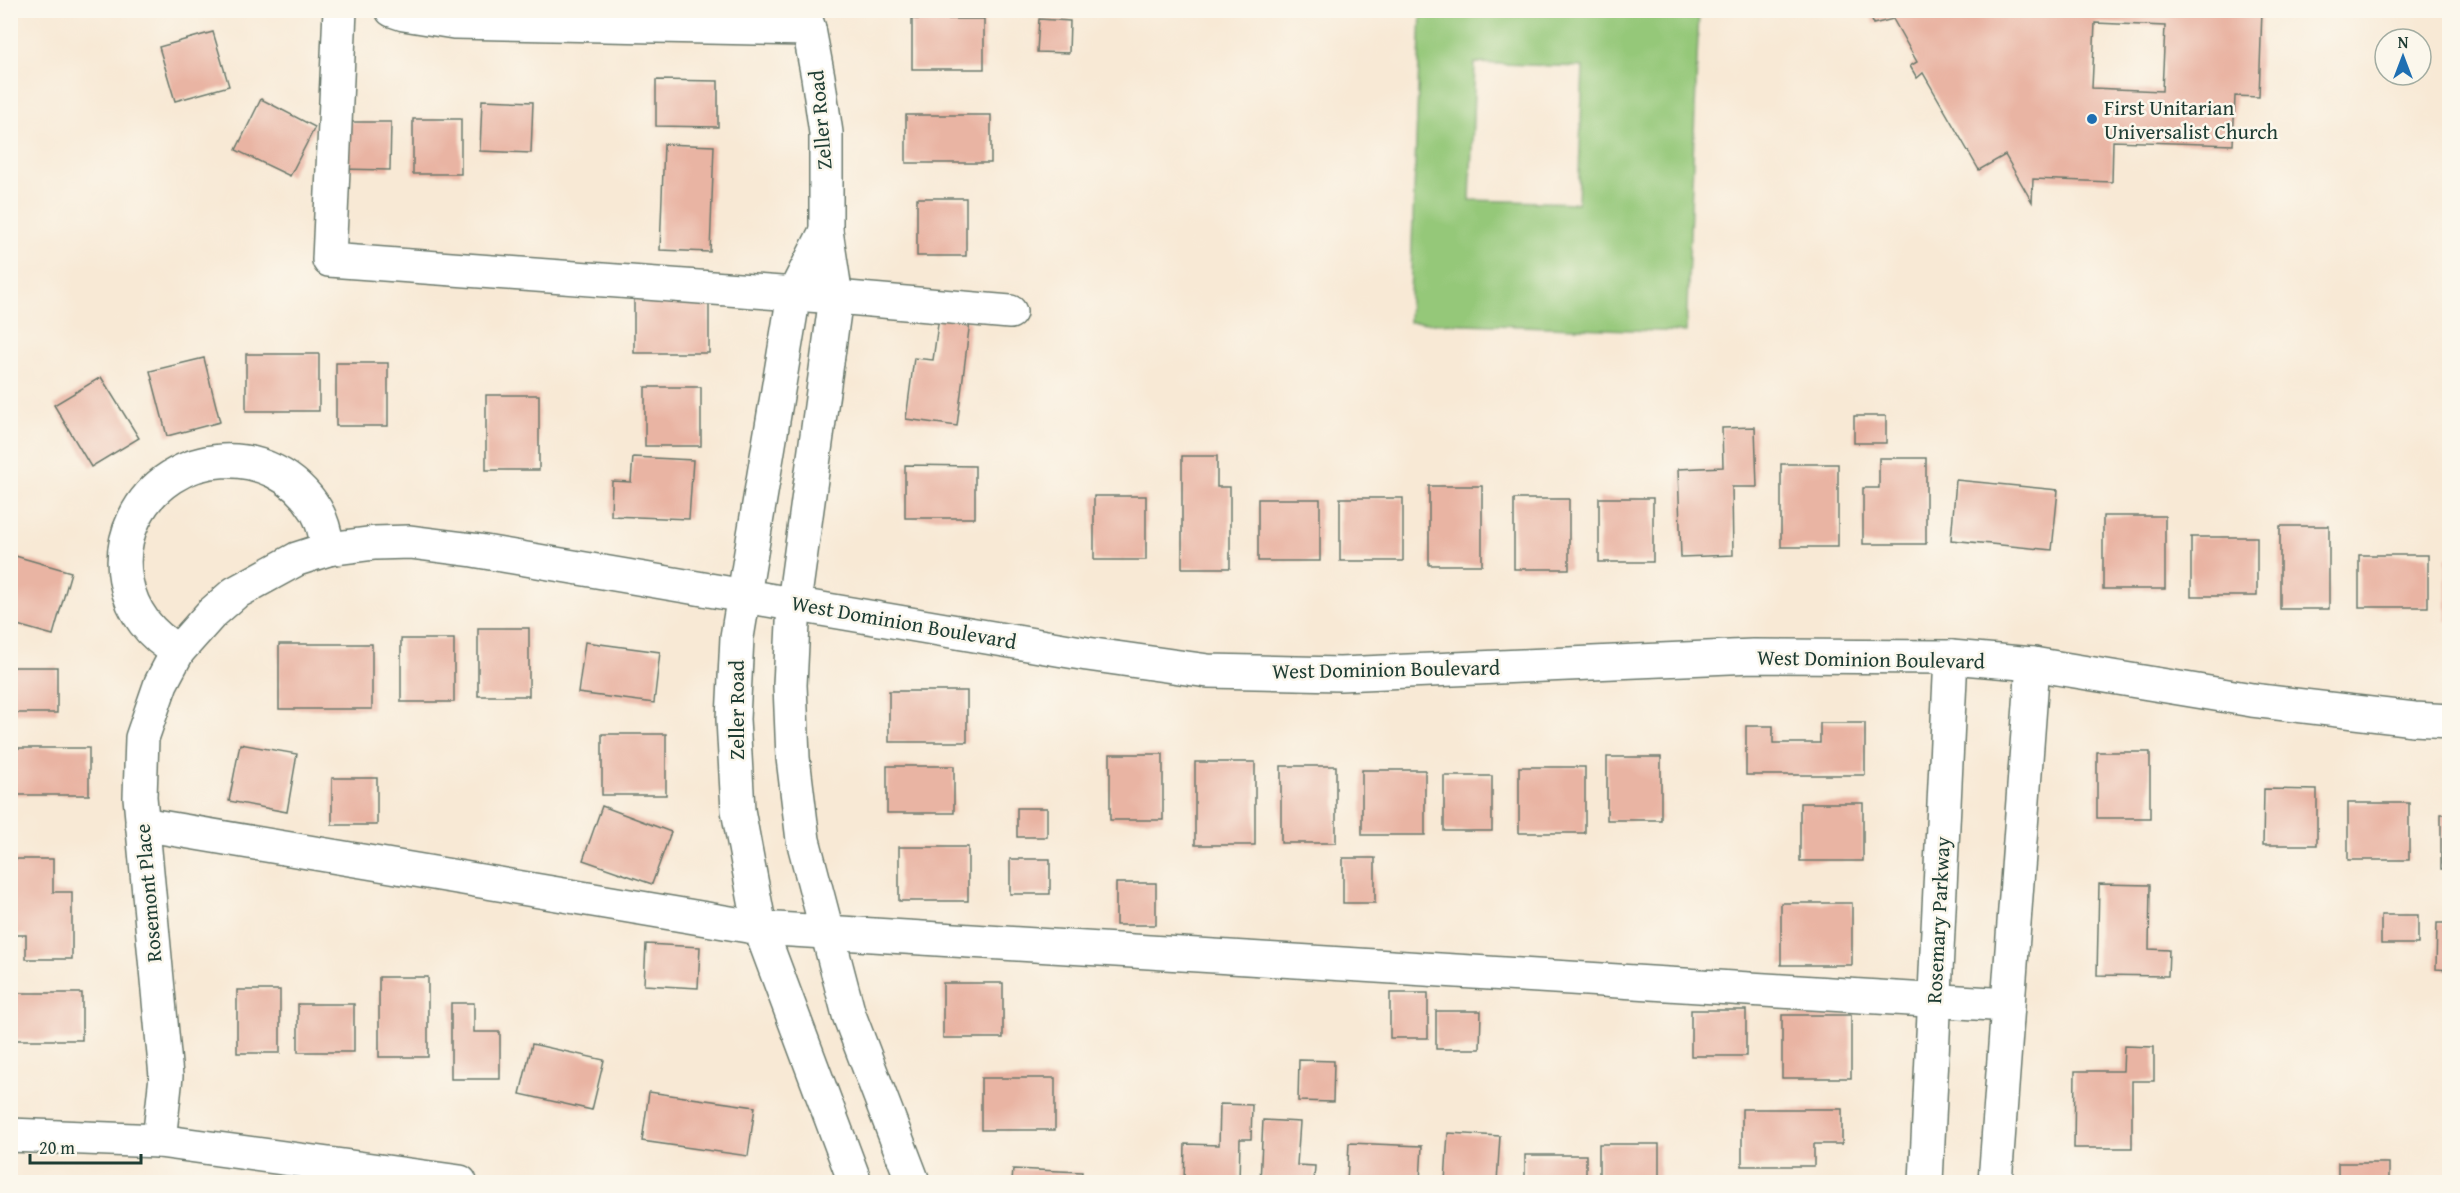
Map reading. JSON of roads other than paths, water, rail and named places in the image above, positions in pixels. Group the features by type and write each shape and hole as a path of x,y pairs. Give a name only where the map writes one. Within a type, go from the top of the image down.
{"street":[{"path":"340,10 330,260 1010,312"},
{"path":"392,10 454,22 806,20"},
{"name":"Zeller Road","path":"806,20 826,133 826,231 836,297 794,603 790,685 793,758 803,840 849,1015 913,1182"},
{"name":"Zeller Road","path":"826,231 794,294 736,637 733,719 738,810 760,928 855,1182"},
{"path":"178,651 165,644 150,630 137,612 124,571 125,550 130,529 151,493 167,478 186,468 206,462 228,460 249,462 269,469 288,480 304,494 316,511 325,531 328,549"},
{"name":"West Dominion Boulevard","path":"235,593 297,559 328,549 375,543 410,542 473,550 743,594 1087,654 1208,670 1340,674 1753,656 1951,657 2033,664 2252,700 2414,720 2450,721"},
{"name":"Rosemont Place","path":"159,1141 166,1076 140,797 142,738 161,683 178,651 211,614 235,593"},
{"name":"Rosemary Parkway","path":"1926,1182 1951,657"},
{"path":"1995,1182 2033,664"},
{"path":"142,824 760,928 2008,1005"},
{"path":"10,1135 159,1141 460,1182"}],"place":[{"name":"First Unitarian Universalist Church","path":"2092,119"}]}
